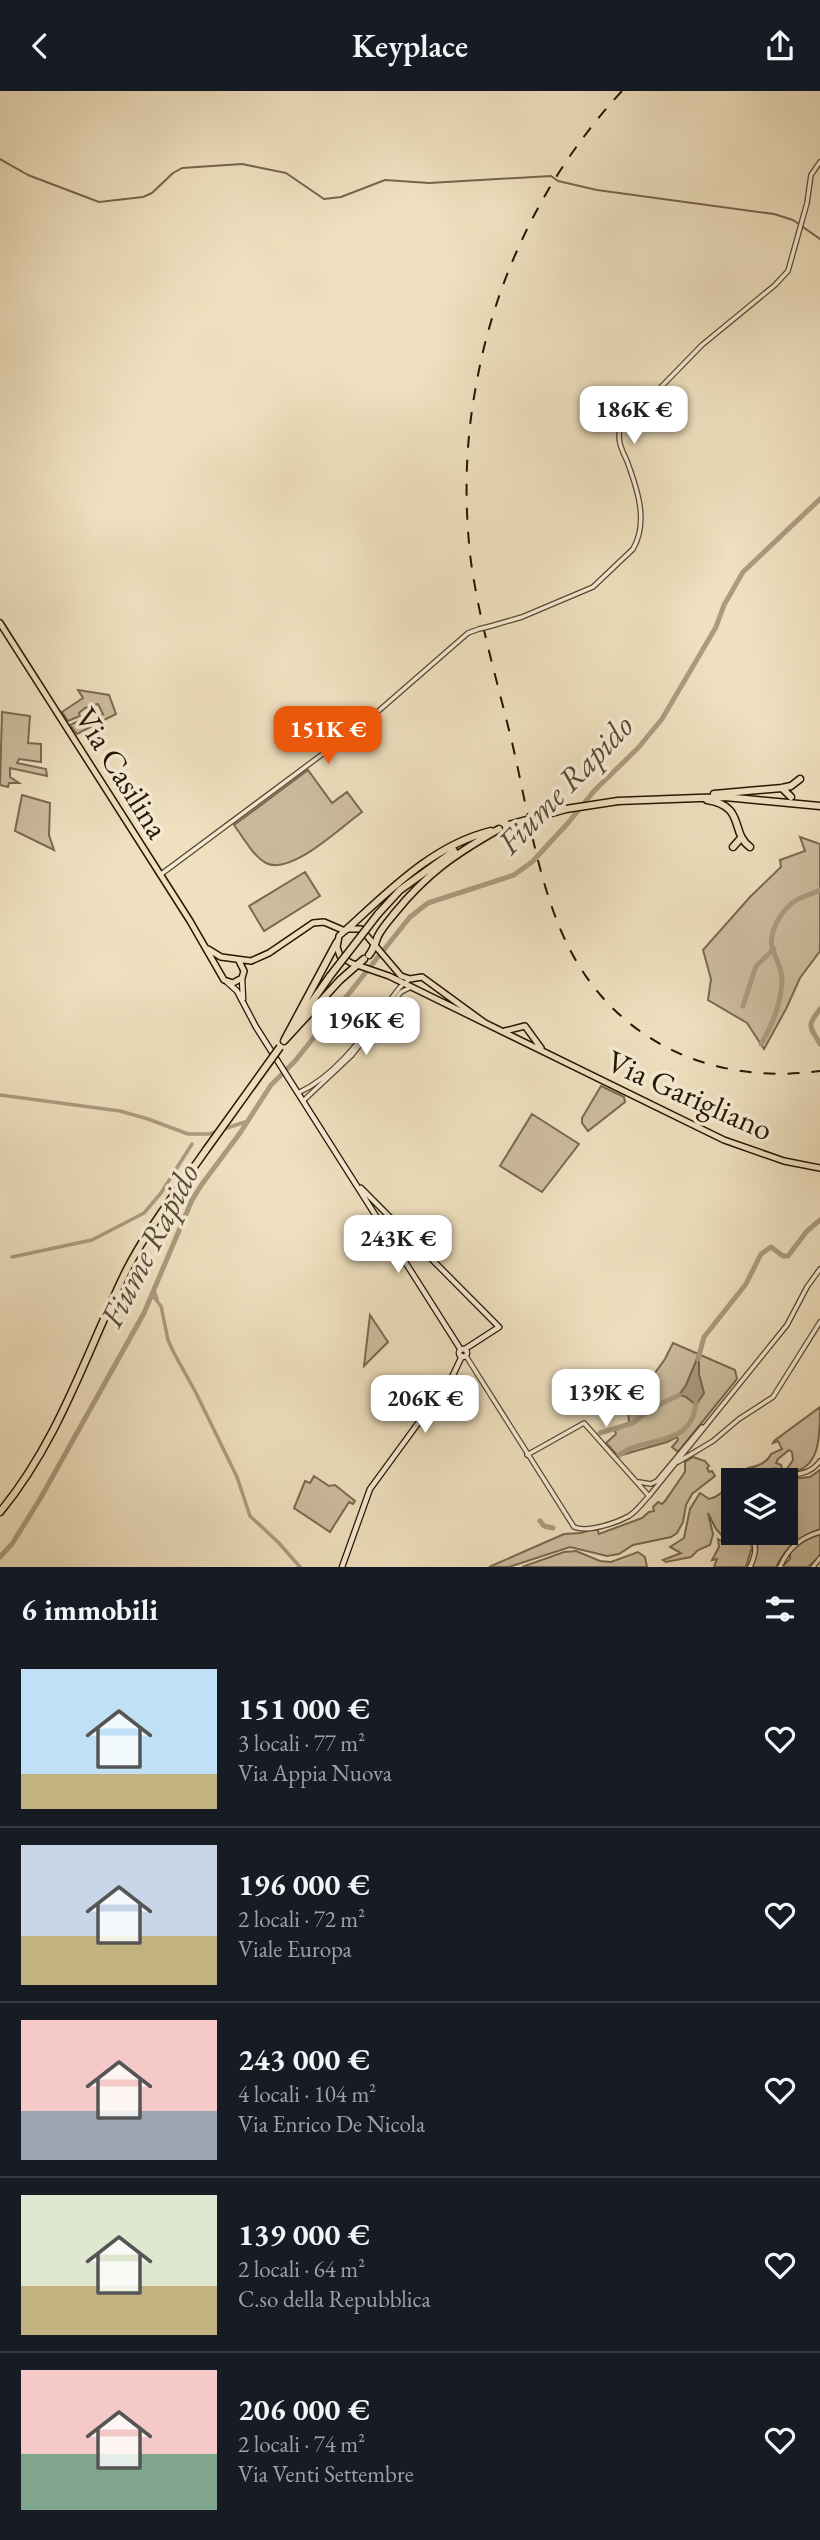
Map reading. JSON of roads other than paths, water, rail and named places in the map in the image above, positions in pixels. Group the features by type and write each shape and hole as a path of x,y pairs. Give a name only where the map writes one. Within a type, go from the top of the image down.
{"highway":[{"path":"674,798 782,788 791,786 800,779"},
{"path":"782,788 790,800"},
{"path":"1,1511 44,1449 68,1403 137,1249 330,976 400,890 447,855 499,829 565,809 618,801 725,797 790,800 820,806"},
{"path":"674,798 708,800 726,807 739,824 741,838 750,847"},
{"path":"346,930 403,879 438,854 469,838 499,829"},
{"path":"282,1044 340,980 363,961 393,915 433,872 456,853 499,829"},
{"path":"733,847 741,838"},
{"path":"282,1044 337,941"}],"main road":[{"name":"Via Casilina","path":"0,623 226,981"},
{"path":"243,1003 244,971 313,923 324,922 346,930 361,929 401,976 410,979 419,976 425,979 427,986 419,991"},
{"path":"220,971 225,961 255,961 288,944 314,925 329,926 333,929 338,952 348,962 363,961"},
{"path":"337,941 346,930"},
{"path":"206,947 214,954 236,960 244,971"},
{"name":"Via Garigliano","path":"363,961 401,984 497,1029 514,1034 518,1041 724,1140 784,1161 820,1168"},
{"path":"226,981 233,983 242,978"},
{"name":"Via Garigliano","path":"425,979 485,1023"},
{"path":"226,981 237,991 288,1078 367,1197 464,1352"},
{"name":"Via Garigliano","path":"514,1034 518,1027 525,1026 545,1053"},
{"path":"524,1042 530,1035"},
{"path":"342,1567 370,1489 453,1375 464,1352 499,1327 367,1197"}],"street":[{"path":"160,875 367,721 468,633 522,617 593,587 633,549 639,529 640,498 619,442 620,428 702,345 782,278 792,262 811,175 820,162"},
{"path":"298,1093 320,1080 349,1052 401,984 410,979"},
{"path":"303,1101 352,1055 401,992 411,987"},
{"path":"678,1460 787,1325 820,1269"},
{"path":"635,1479 642,1484 654,1483 678,1460 696,1451 773,1397 820,1322"},
{"path":"464,1352 527,1455 577,1529 590,1528 629,1516 649,1496 704,1426"},
{"path":"527,1455 583,1423 649,1496"},
{"path":"691,1444 696,1451"},
{"path":"798,1474 807,1473 820,1461"},
{"path":"780,1567 790,1550 806,1537 820,1532"},
{"path":"750,1567 756,1545"},
{"path":"813,1567 820,1558"}],"waterway":[{"path":"0,159 28,175 99,202 143,197 152,193 182,168 242,164 286,173 324,199 341,197 385,180 429,183 551,176 558,181 597,190 774,214 793,220 820,239"},
{"name":"Fiume Rapido","path":"0,1557 12,1544 40,1499 144,1313 192,1200 271,1085 295,1061 410,917 428,903 514,875 532,862 662,719 716,627 724,605 743,572 820,499"},
{"path":"761,1044 776,1012 782,987 780,969 772,947 774,930 779,918 791,904 820,890"},
{"path":"743,1006 756,966 774,949"},
{"path":"820,1009 811,1023 820,1044"},
{"path":"0,1095 120,1111 188,1134 209,1134 248,1121"},
{"path":"12,1257 92,1240 144,1213 161,1193 192,1144"},
{"path":"698,1359 704,1337 746,1284 761,1254 771,1247 783,1256 788,1256 807,1231 820,1220"},
{"name":"Fiume Rapido","path":"154,1290 157,1299"},
{"path":"152,1295 161,1306 168,1340 174,1353 237,1477 250,1516 300,1567"},
{"path":"600,1433 633,1423 650,1409 679,1395"},
{"path":"618,1456 629,1449 678,1434 687,1427 693,1416 696,1400"},
{"path":"540,1521 544,1526 553,1528"}],"railway":[{"path":"622,91 570,156 547,191 528,228 496,305 472,408 467,474 469,540 478,605 545,885 562,933 582,970 606,1001 635,1027 667,1047 702,1062 739,1071 779,1074 820,1071"}]}
